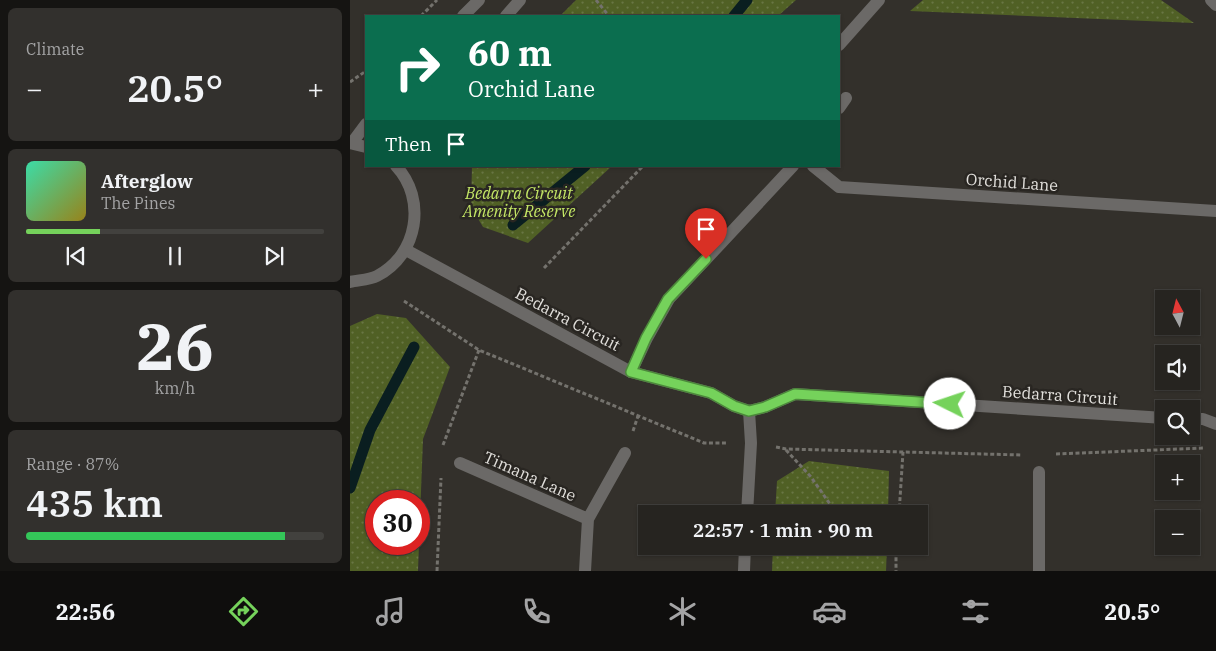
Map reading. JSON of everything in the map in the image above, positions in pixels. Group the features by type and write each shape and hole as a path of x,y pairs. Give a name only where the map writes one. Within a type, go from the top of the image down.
{"street":[{"path":"464,15 479,0"},
{"path":"507,15 520,0"},
{"path":"840,44 879,0"},
{"path":"1211,0 1216,5"},
{"path":"365,125 351,143 365,147"},
{"path":"350,282 375,277 389,268 406,250 412,234 416,210 414,197 404,175 397,167"},
{"path":"631,372 646,338 668,299 792,167"},
{"name":"Orchid Lane","path":"814,167 839,187 1216,211"},
{"name":"Bedarra Circuit","path":"406,250 631,372 711,393 734,406 749,411 765,407 795,394 1155,417"},
{"path":"747,505 750,443 749,411"},
{"path":"1200,419 1216,424"},
{"name":"Timana Lane","path":"585,571 588,519 625,453"},
{"name":"Timana Lane","path":"460,464 588,519"},
{"path":"1038,472 1039,571"},
{"path":"744,571 745,555"}],"path":[{"path":"422,15 437,0"},
{"path":"596,0 608,15"},
{"path":"350,82 365,72"},
{"path":"544,268 641,167"},
{"path":"786,449 811,477 831,505"},
{"path":"900,505 903,452"},
{"path":"896,555 896,571"}],"green space":[{"path":"576,0 796,0 779,15 561,15"},
{"path":"923,0 1161,0 1194,23 910,11"},
{"name":"Bedarra Circuit Amenity Reserve","path":"472,167 611,167 528,243 483,227 471,207"},
{"path":"377,314 406,318 450,367 423,439 421,490 365,490 365,555 419,555 418,571 350,571 350,326"},
{"path":"809,461 889,471 888,505 776,505 777,481"},
{"path":"773,555 887,555 886,571 772,571"}],"waterway":[{"path":"735,15 747,0"},
{"path":"513,225 584,167"},
{"path":"350,488 370,430 414,347"}],"route":[{"path":"706,259 668,299 646,338 631,372 711,393 734,406 749,411 765,407 795,394 950,404"}]}
